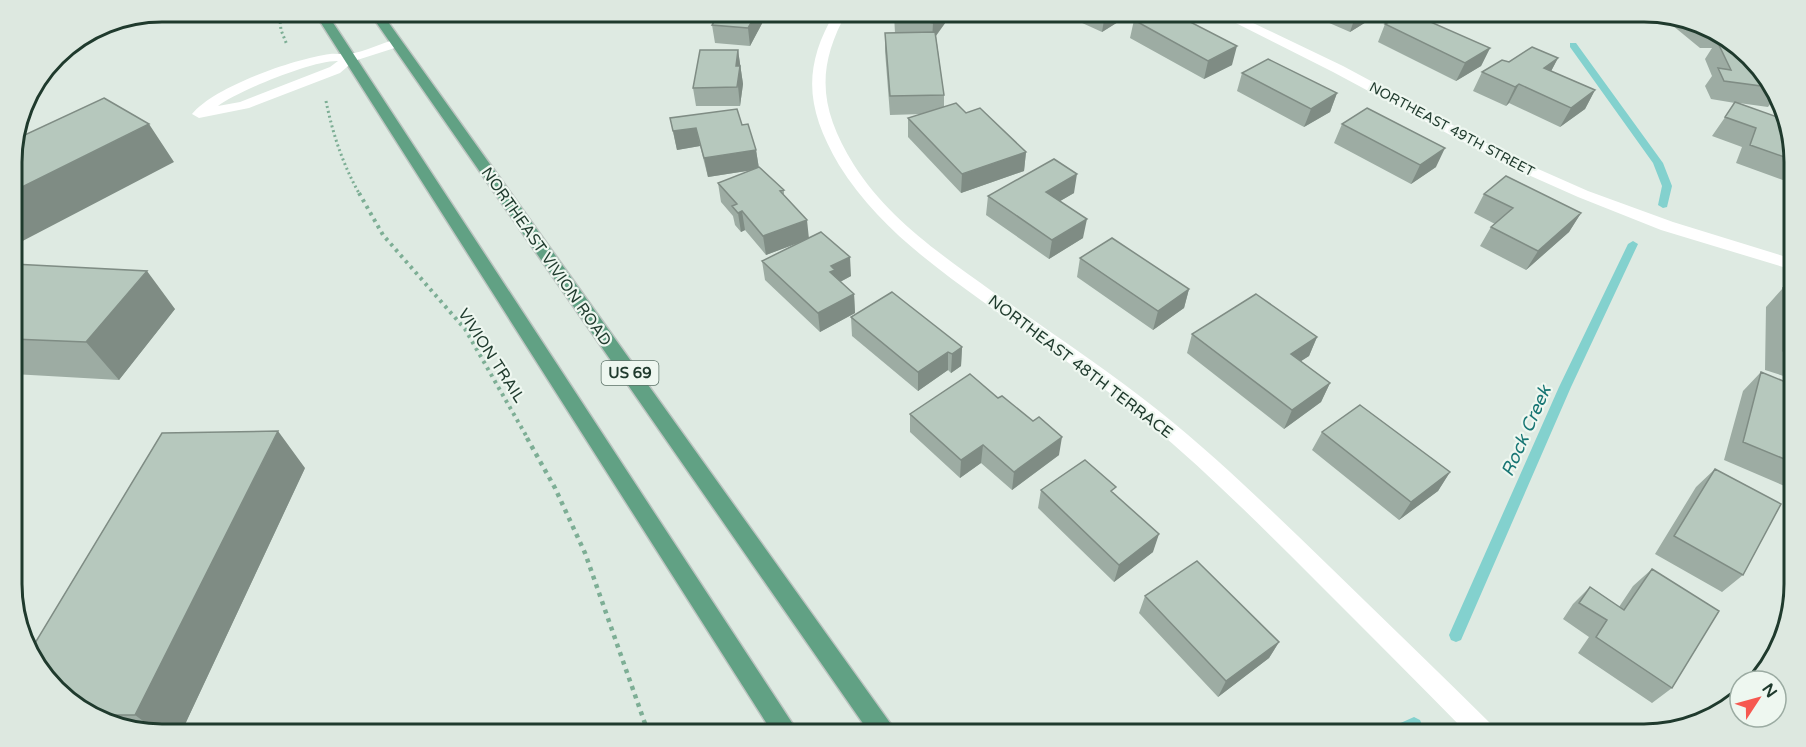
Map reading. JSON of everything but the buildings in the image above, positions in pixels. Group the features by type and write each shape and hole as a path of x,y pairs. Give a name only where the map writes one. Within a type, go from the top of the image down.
{"main road":[{"path":"326,22 781,724"},
{"name":"NORTHEAST VIVION ROAD","path":"382,22 877,724"}],"street":[{"name":"NORTHEAST 48TH TERRACE","path":"834,22 821,46 816,75 818,96 826,125 841,156 862,188 927,252 1150,414 1238,490 1475,724"},
{"name":"NORTHEAST 49TH STREET","path":"1241,22 1338,69 1512,163 1583,194 1659,223 1784,262"},
{"path":"349,58 335,70 244,105 199,114 227,93 300,65 325,58 349,58 397,43"}],"path":[{"path":"281,22 285,42 300,65"},
{"name":"VIVION TRAIL","path":"310,78 326,101 333,135 349,175 383,235 465,329 555,488 585,553 645,724"}],"waterway":[{"name":"Rock Creek","path":"1573,45 1658,163 1667,186 1663,205"},
{"name":"Rock Creek","path":"1456,635 1565,387 1633,244"}]}
